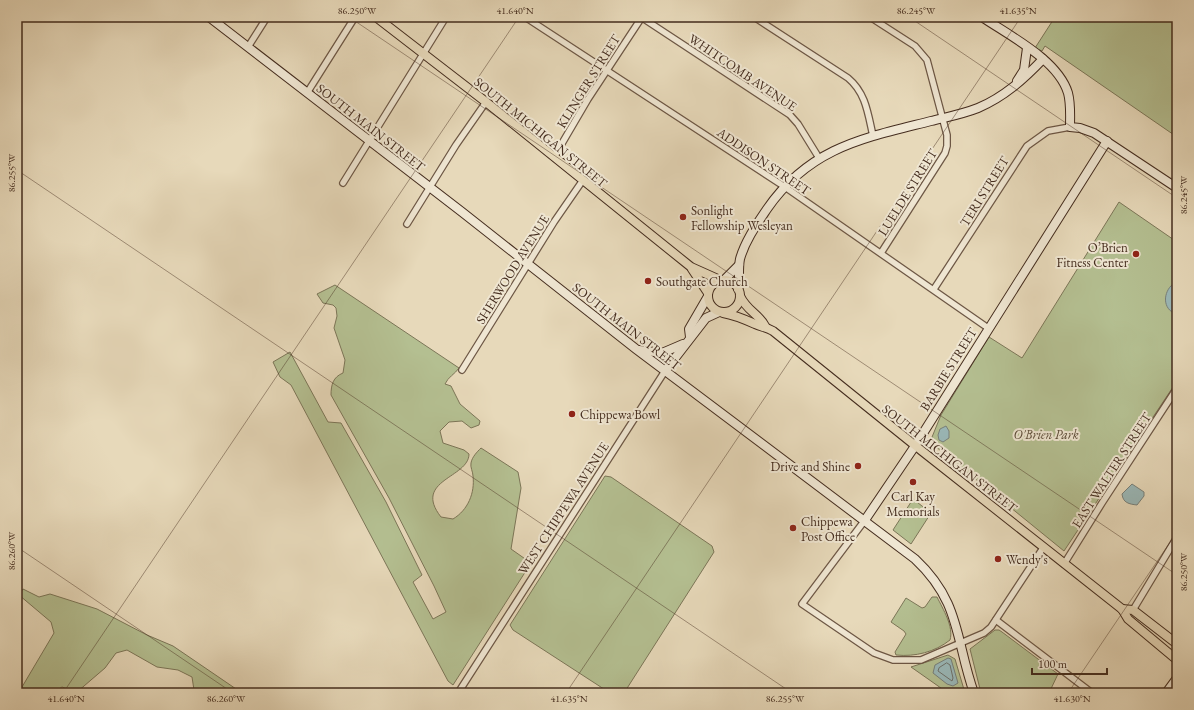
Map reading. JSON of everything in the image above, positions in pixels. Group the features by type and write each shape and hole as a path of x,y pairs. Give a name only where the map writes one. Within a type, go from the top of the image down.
{"main road":[{"name":"SOUTH MICHIGAN STREET","path":"376,17 486,102 691,267 722,280"},
{"name":"SOUTH MICHIGAN STREET","path":"691,267 708,296"},
{"path":"722,280 733,283 739,293 737,305 733,309 721,313 712,308 708,296 712,285 722,280"},
{"name":"SOUTH MICHIGAN STREET","path":"739,293 747,309 760,318 765,326 1043,548 1122,609 1128,619 1177,660"},
{"name":"SOUTH MICHIGAN STREET","path":"721,313 742,318 757,325 765,326"},
{"path":"1122,609 1134,610 1177,644"}],"street":[{"name":"SOUTH MAIN STREET","path":"209,17 529,264 636,349 915,559 931,574 943,592 951,608 962,643 974,693"},
{"path":"248,47 267,17"},
{"path":"307,93 355,17"},
{"path":"343,183 446,17"},
{"name":"ADDISON STREET","path":"525,17 785,187 934,289 988,328"},
{"name":"KLINGER STREET","path":"554,157 606,70 642,17"},
{"name":"WHITCOMB AVENUE","path":"642,17 790,115 798,124 819,158"},
{"path":"754,17 848,78 858,87 865,102 873,136"},
{"name":"LUELDE STREET","path":"870,17 915,46 923,54 930,66 948,141 945,152 881,253"},
{"path":"982,17 1043,59 1058,73 1068,93 1070,127 1087,130 1107,141 1177,188"},
{"path":"1014,87 1024,70 1027,48"},
{"path":"739,293 739,265 744,247 770,204 785,187 819,158 849,143 943,118 984,105 1014,87 1043,59"},
{"path":"407,224 486,102"},
{"name":"TERI STREET","path":"934,289 1024,149 1032,140 1044,133 1058,128 1070,127"},
{"name":"BARBIE STREET","path":"962,643 921,660 907,661 883,658 864,647 802,604 865,520 915,446 1107,141"},
{"name":"SHERWOOD AVENUE","path":"462,370 554,222 583,180"},
{"path":"722,280 739,265"},
{"name":"WEST CHIPPEWA AVENUE","path":"690,337 689,329 708,296"},
{"name":"WEST CHIPPEWA AVENUE","path":"458,693 665,371 684,344 695,333 706,318 721,313"},
{"path":"636,349 662,353 684,344"},
{"name":"EAST WALTER STREET","path":"1064,564 1177,388"},
{"path":"1134,610 1177,538"},
{"path":"962,643 984,633 996,620 1043,548"},
{"path":"996,620 1092,693"},
{"path":"1166,693 1177,678"},
{"path":"1175,693 1177,689"}],"green space":[{"path":"1055,17 1177,17 1177,137 1045,46 1042,51 1035,48"},
{"name":"O'Brien Park","path":"1119,202 1177,242 1177,381 1064,551 930,442 941,415 989,337 1022,358"},
{"path":"335,285 459,368 445,384 451,386 460,404 480,421 479,425 471,428 462,421 449,422 440,431 443,443 464,450 469,454 467,462 461,469 437,487 433,495 434,505 441,517 453,519 463,511 466,506 472,495 473,489 472,461 481,448 518,472 521,488 511,549 531,563 453,685 448,681 291,385 280,377 273,362 290,352 328,422 341,423 386,502 422,575 413,582 433,619 446,612 389,498 331,395 333,382 343,373 345,360 334,328 337,316 336,308 333,305 323,303 317,294"},
{"path":"605,476 611,477 712,546 714,552 624,693 610,693 513,630 510,625"},
{"path":"913,499 931,513 911,544 893,530"},
{"path":"23,589 39,597 50,594 97,609 147,635 173,646 242,693 192,693 194,690 192,677 178,670 157,667 127,650 116,653 105,668 77,692 62,687 52,693 21,693 22,687 54,633 51,622 19,595"},
{"path":"932,597 937,597 947,618 951,635 950,640 938,648 924,653 896,655 895,652 906,634 891,622 906,598 922,608 925,607"},
{"path":"995,630 1002,632 1058,674 1049,693 981,693 970,649"},
{"path":"948,655 955,659 965,693 948,693 911,667"}],"water":[{"path":"1173,284 1177,284 1176,314 1171,312 1168,308 1166,304 1166,296 1170,287"},
{"path":"946,426 949,431 949,438 943,442 939,440 938,435 940,429"},
{"path":"1132,484 1144,492 1144,496 1137,505 1127,502 1122,494"},
{"path":"948,658 951,659 958,683 953,686 947,684 933,673 935,665"}],"place":[{"name":"Sonlight Fellowship Wesleyan","path":"683,217"},
{"name":"O’Brien Fitness Center","path":"1136,254"},
{"name":"Southgate Church","path":"648,281"},
{"name":"Chippewa Bowl","path":"572,414"},
{"name":"Drive and Shine","path":"858,466"},
{"name":"Carl Kay Memorials","path":"913,482"},
{"name":"Chippewa Post Office","path":"793,528"},
{"name":"Wendy's","path":"998,559"}]}
